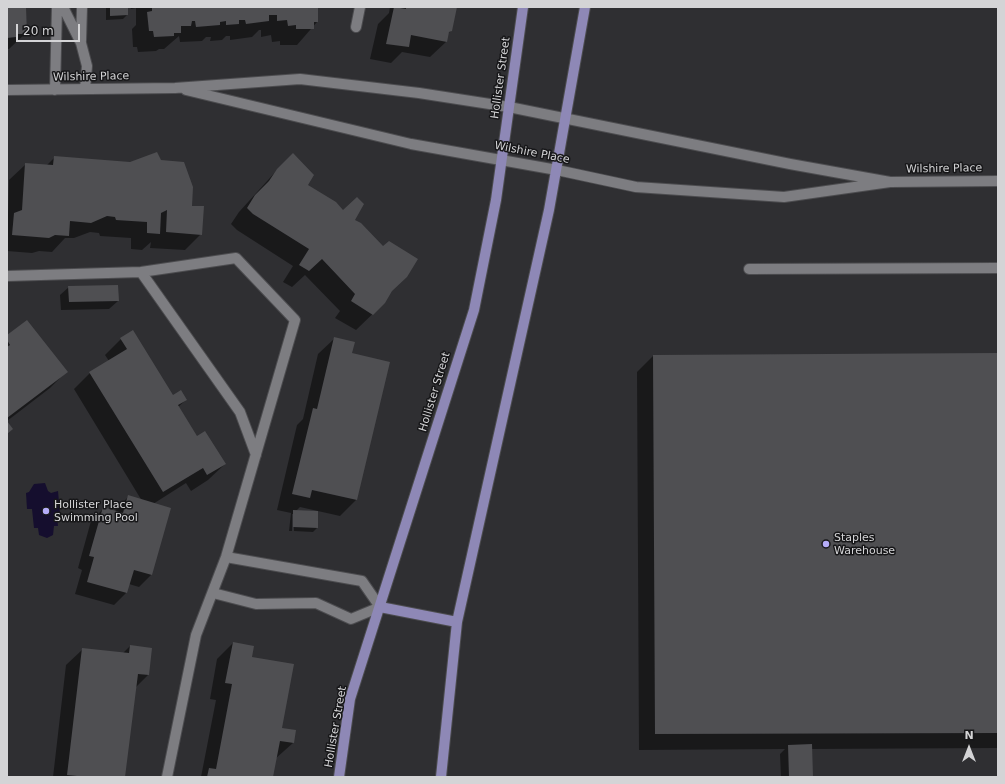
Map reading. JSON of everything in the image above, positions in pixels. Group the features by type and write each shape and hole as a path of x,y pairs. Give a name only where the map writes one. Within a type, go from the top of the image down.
{"main road":[{"name":"Hollister Street","path":"339,777 350,699 474,310 496,200 523,7"},
{"path":"441,777 456,622 543,240 557,170 585,7"},
{"path":"380,607 456,622"}],"street":[{"path":"56,90 57,7"},
{"path":"64,7 81,43 87,66 85,89"},
{"path":"81,43 82,7"},
{"path":"356,27 360,7"},
{"name":"Wilshire Place","path":"7,90 175,88 300,79 419,93 509,107 790,164 890,182"},
{"name":"Wilshire Place","path":"175,88 411,144 502,159 636,187 784,196 890,182 998,181"},
{"path":"7,276 141,272 236,258 296,320 226,557 196,635 167,777"},
{"path":"749,269 998,268"},
{"path":"141,272 240,412 256,455"},
{"path":"213,593 256,604 316,603 351,619 380,607 362,581 226,557"}],"shaded area":[{"name":"Hollister Place Swimming Pool","path":"45,483 48,491 51,493 58,491 60,514 57,514 58,526 54,526 53,535 47,538 39,535 38,528 34,528 32,509 27,509 26,493 29,492 34,484"}],"building":[{"path":"7,7 26,7 27,34 16,34 16,37 7,38"},
{"path":"110,7 128,7 128,15 110,16"},
{"path":"152,7 318,7 318,22 314,22 314,29 296,29 296,25 288,26 287,20 277,21 277,15 269,15 269,21 246,24 245,20 239,20 239,24 226,25 226,21 220,22 220,25 196,27 195,21 192,21 191,26 181,26 181,33 174,33 174,36 154,37 153,31 149,31 147,12 152,11"},
{"path":"394,7 406,9 406,7 457,7 452,31 449,32 447,42 411,35 409,47 386,44"},
{"path":"157,152 161,160 184,162 193,187 192,206 204,206 202,235 166,232 167,210 161,213 160,234 147,233 147,222 116,220 115,217 107,216 91,223 70,221 69,236 55,235 49,238 12,235 14,213 22,210 25,163 53,165 54,156 130,162"},
{"path":"293,153 314,175 308,185 336,202 343,210 357,197 364,204 355,220 361,223 383,246 389,241 418,259 407,277 392,291 385,303 373,315 351,301 355,294 322,259 309,271 299,265 309,249 253,214 247,208 255,195"},
{"path":"118,285 119,301 69,302 68,286"},
{"path":"27,320 68,372 7,418 7,347 10,345 7,340 7,335"},
{"path":"133,330 173,395 181,390 187,400 178,405 197,436 205,431 226,464 207,475 203,468 163,492 89,372 127,349 120,338"},
{"path":"334,337 355,342 352,353 390,362 357,500 312,490 310,498 292,494 313,408 317,409"},
{"name":"Staples Warehouse","path":"998,353 998,733 655,734 653,355"},
{"path":"7,421 13,429 7,434"},
{"path":"128,495 171,508 152,575 134,570 127,593 87,582 94,557 89,556 103,507 123,513"},
{"path":"293,510 318,511 318,528 293,527"},
{"path":"233,642 254,646 252,657 294,664 282,728 296,730 294,743 280,741 273,777 207,777 209,768 216,769 232,684 225,683"},
{"path":"130,645 152,648 149,675 138,674 125,777 87,777 67,775 82,648 129,653"},
{"path":"812,744 813,777 789,777 788,745"}],"place":[{"name":"Hollister Place Swimming Pool","path":"46,511"},
{"name":"Staples Warehouse","path":"826,544"}]}
